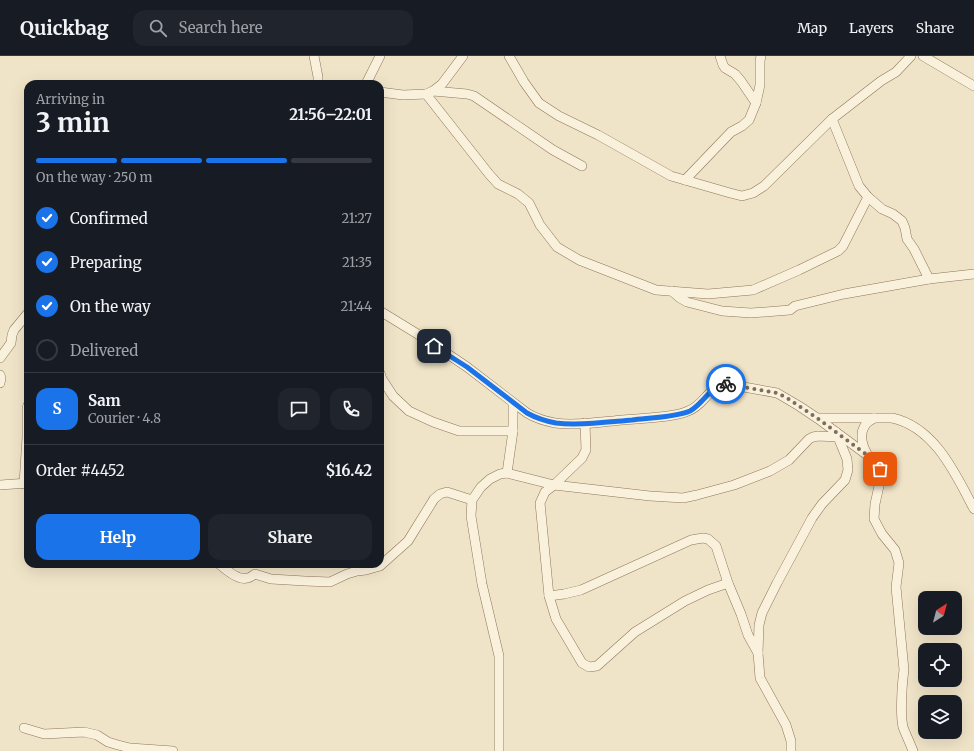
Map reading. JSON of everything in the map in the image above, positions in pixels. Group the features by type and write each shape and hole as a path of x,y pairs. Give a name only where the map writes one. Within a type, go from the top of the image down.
{"street":[{"path":"314,56 318,80"},
{"path":"368,80 380,56"},
{"path":"430,93 442,84 463,56"},
{"path":"509,56 524,82 539,103 559,116 598,135 671,176 742,196 753,193 764,186 832,119 881,81 896,72 907,57"},
{"path":"720,56 723,65 735,74 756,103"},
{"path":"685,180 731,132 750,120 760,85 761,56"},
{"path":"923,56 974,86"},
{"path":"384,93 403,95 430,93 467,94 474,96 553,150 582,166"},
{"path":"430,93 489,174 498,184 518,194 529,203 540,225 557,246 579,260 656,290 708,294 753,290 799,270 838,251 843,246 868,197"},
{"path":"832,119 859,186 868,197 882,209 893,214 902,221 907,239 914,249 929,279"},
{"path":"672,291 687,302 722,311 751,313 790,310 795,306 844,294 929,279 974,274"},
{"path":"384,313 467,367 513,403 537,419 556,423 586,424 681,414 690,411 697,406 719,385 727,384 777,393 817,418 867,455 877,464 880,469 881,477 875,504 874,519 882,534 895,550 899,563 896,588 904,670 902,679 902,720 913,751"},
{"path":"0,358 11,344 14,330 24,318"},
{"path":"0,374 0,383"},
{"path":"384,382 393,396 409,411 433,422 459,431 513,431"},
{"path":"507,472 513,431 513,403"},
{"path":"817,418 892,418 906,422 920,431 946,458 974,509"},
{"path":"867,455 863,446 863,429 867,423 874,418"},
{"path":"586,424 586,450 582,458 545,492 540,503 549,596 556,619 582,663 589,667 597,666 635,632 685,601 708,590 728,583"},
{"path":"498,751 499,656 482,584 471,516 472,500 481,487 490,479 507,472 554,485 650,496 683,498 734,485 770,471 789,460 809,439 813,437 837,434"},
{"path":"791,751 791,741 786,725 760,678 758,653 759,625 762,613 812,518 822,504 845,480 848,470 847,459 837,434"},
{"path":"0,485 24,484"},
{"path":"384,562 408,541 434,499 440,494 447,492 472,500"},
{"path":"549,596 581,590 691,540 702,538 708,539 716,546 748,636 758,653"},
{"path":"225,568 236,576 244,579 255,574 271,579 330,582 347,574 373,568"},
{"path":"24,728 44,734 84,732 97,735 108,742 130,748 173,751"}],"way so far":[{"path":"726,384 777,393 787,398 867,455 877,464 880,469"}],"route":[{"path":"434,346 467,367 527,413 537,419 556,423 586,424 681,414 690,411 697,406 719,385 726,384"}]}
